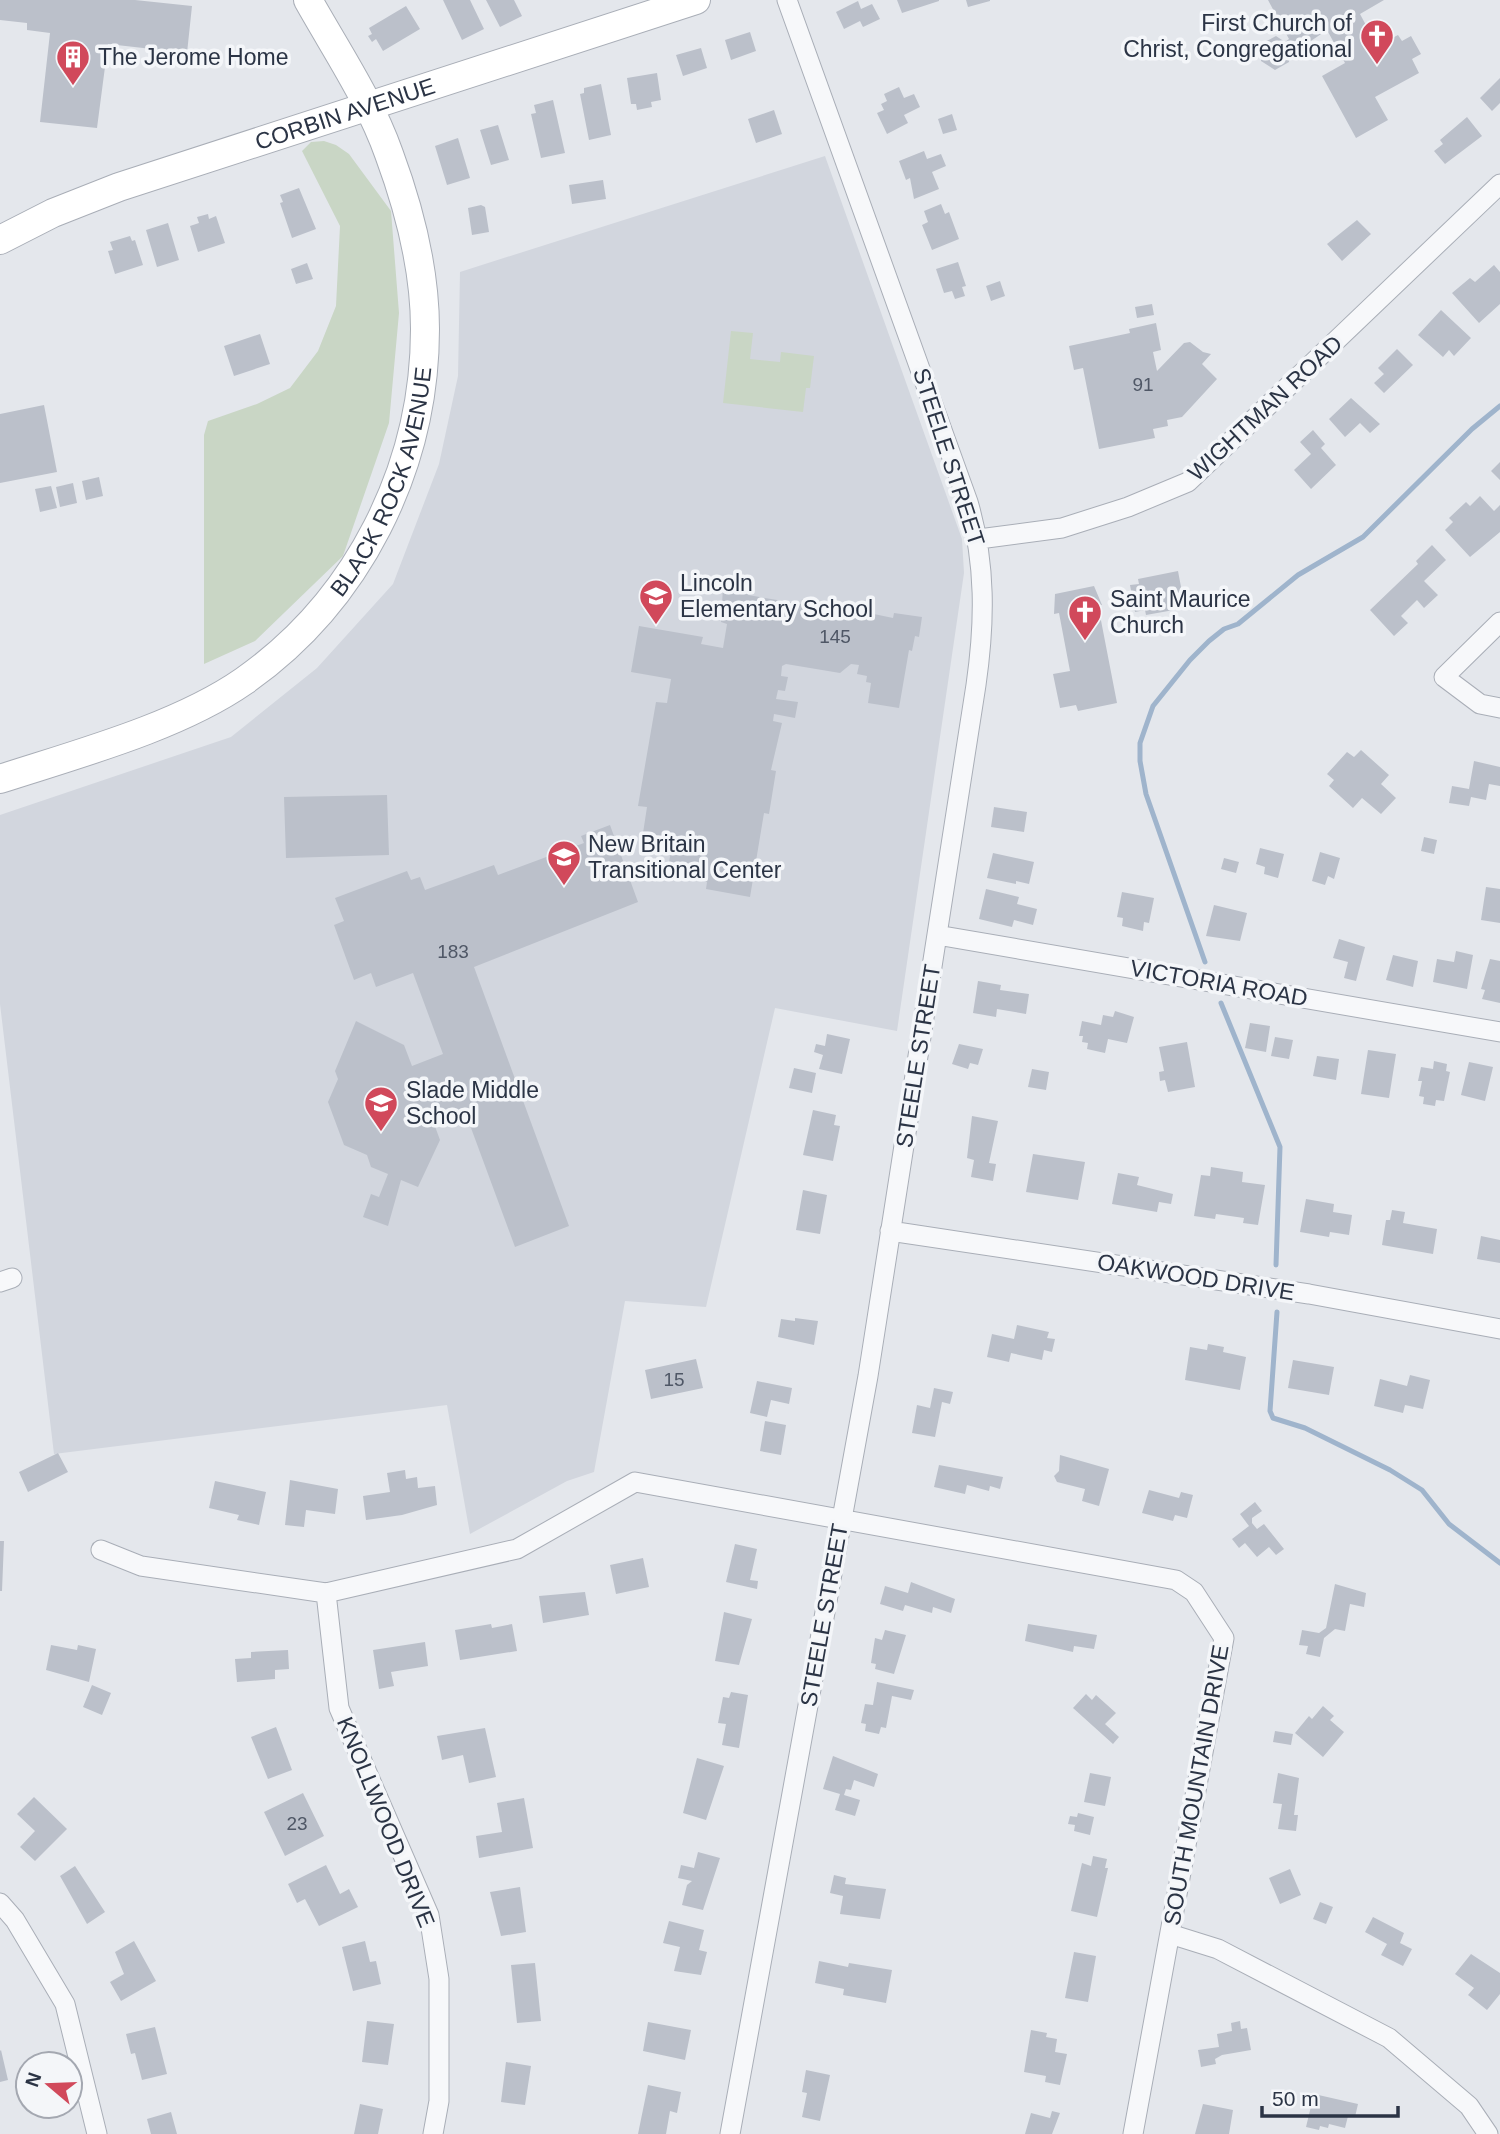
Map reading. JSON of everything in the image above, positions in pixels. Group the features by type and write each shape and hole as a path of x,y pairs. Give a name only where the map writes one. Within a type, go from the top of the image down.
{"street":[{"name":"BLACK ROCK AVENUE","path":"0,779 180,716 244,681 292,643 350,578 390,504 409,443 420,392 425,328 422,284 390,155 368,106 308,0"},
{"name":"CORBIN AVENUE","path":"0,240 53,213 106,192 696,0"},
{"name":"STEELE STREET","path":"730,2134 842,1521 982,643 983,579 979,539 788,0"},
{"name":"WIGHTMAN ROAD","path":"979,539 1062,528 1128,507 1188,482 1500,184"},
{"path":"1500,622 1444,677 1480,704 1500,708"},
{"name":"VICTORIA ROAD","path":"937,936 1500,1032"},
{"name":"OAKWOOD DRIVE","path":"890,1231 1309,1294 1500,1329"},
{"name":"SOUTH MOUNTAIN DRIVE","path":"326,1593 517,1549 635,1482 1176,1580 1194,1592 1209,1610 1224,1638 1133,2134"},
{"path":"101,1550 141,1566 326,1593"},
{"name":"KNOLLWOOD DRIVE","path":"326,1593 339,1708 429,1915 439,1979 439,2101 433,2134"},
{"path":"0,1903 15,1920 65,2004 97,2134"},
{"path":"1171,1934 1218,1949 1388,2038 1469,2106 1488,2134"}],"shaded area":[{"path":"825,156 962,539 964,573 897,1031 775,1008 706,1307 625,1301 594,1472 567,1481 470,1534 447,1405 54,1454 0,1004 0,815 231,737 317,668 393,584 439,464 458,376 460,272"}],"green space":[{"path":"324,141 349,154 391,211 399,313 389,423 343,556 255,641 204,664 204,435 208,421 257,404 290,388 318,351 336,306 340,226 302,151 311,142"},
{"path":"731,331 753,333 750,359 780,362 781,352 814,356 810,388 806,388 803,412 723,403"}],"building":[{"name":"The Jerome Home","path":"0,0 135,0 192,6 187,53 108,44 97,128 40,122 50,33 27,30 27,23 0,20"},
{"path":"443,0 470,0 484,29 462,40"},
{"path":"486,0 514,0 522,16 500,27"},
{"path":"897,0 939,0 939,1 902,13"},
{"path":"966,0 990,0 990,1 968,7"},
{"name":"First Church of Christ, Congregational","path":"1268,0 1384,0 1360,14 1377,46 1398,35 1402,41 1411,36 1421,54 1412,59 1419,73 1375,97 1388,120 1356,138 1322,76 1345,63 1327,30 1302,47 1290,50 1289,62 1275,70 1261,61 1261,44 1276,36 1285,42 1289,39"},
{"path":"858,1 861,9 872,4 880,19 863,27 860,21 844,29 836,12"},
{"path":"406,6 420,29 383,51 376,39 372,42 368,36 372,34 369,28"},
{"path":"750,32 756,51 731,60 725,40"},
{"path":"701,48 707,68 683,76 676,55"},
{"path":"657,73 661,100 651,102 652,107 637,110 636,104 631,104 627,78"},
{"path":"1500,78 1500,103 1492,111 1480,98"},
{"path":"601,84 611,135 589,140 580,94 584,93 584,88"},
{"path":"899,87 904,98 914,94 920,107 904,115 908,123 887,134 877,113 884,110 881,104 887,101 884,94"},
{"path":"553,100 565,153 541,158 531,114 536,113 534,105"},
{"path":"774,110 782,134 756,143 748,119"},
{"path":"952,114 957,130 943,134 938,119"},
{"path":"1467,117 1482,136 1445,164 1434,151 1443,144 1440,140"},
{"path":"498,125 509,160 491,165 480,130"},
{"path":"458,138 470,178 447,185 435,146"},
{"path":"924,151 927,159 941,154 946,166 932,172 939,189 914,199 910,178 906,180 899,161"},
{"path":"603,180 606,199 572,204 569,185"},
{"path":"299,188 316,229 292,238 280,203 283,202 280,195"},
{"path":"941,204 945,214 949,212 959,239 932,250 922,225 928,222 924,211"},
{"path":"481,205 485,207 489,232 472,235 468,208"},
{"path":"208,214 209,219 216,216 225,243 198,252 190,226 199,223 197,217"},
{"path":"1357,220 1371,234 1342,261 1327,244"},
{"path":"168,223 179,260 157,267 146,230"},
{"path":"130,236 132,241 135,240 143,265 115,274 108,251 113,250 110,242"},
{"path":"958,262 966,286 962,287 965,296 955,299 952,291 944,293 936,269"},
{"path":"307,263 313,279 296,284 291,269"},
{"path":"1494,265 1500,272 1500,304 1479,323 1452,293 1470,278 1475,282"},
{"path":"1000,281 1005,296 991,301 986,286"},
{"path":"1152,304 1154,315 1137,318 1135,307"},
{"path":"1441,310 1471,338 1454,356 1449,350 1443,357 1418,335"},
{"path":"1156,323 1161,350 1153,352 1157,371 1184,343 1190,342 1203,352 1211,354 1202,364 1217,379 1182,417 1167,420 1168,426 1153,429 1155,438 1099,449 1083,368 1074,370 1069,346 1130,333 1129,329"},
{"path":"260,334 270,364 234,376 224,346"},
{"path":"1397,349 1413,365 1384,393 1374,383 1384,374 1378,368"},
{"path":"1351,398 1380,424 1370,433 1360,423 1345,437 1329,419"},
{"path":"44,405 57,472 0,483 0,414"},
{"path":"1313,430 1325,444 1321,448 1336,465 1311,489 1294,470 1311,454 1300,442"},
{"path":"1500,462 1500,480 1491,471"},
{"path":"99,477 103,496 86,500 82,481"},
{"path":"73,483 77,503 60,507 56,487"},
{"path":"51,486 57,508 40,512 35,489"},
{"path":"1480,496 1494,511 1500,505 1500,532 1470,557 1445,530 1453,522 1449,518 1466,502 1470,506"},
{"path":"1432,545 1446,560 1424,581 1438,595 1424,608 1417,600 1401,616 1408,623 1394,636 1370,610 1418,564 1416,561"},
{"path":"1178,571 1185,608 1146,615 1145,610 1135,612 1130,585 1139,584 1138,579"},
{"name":"Saint Maurice Church","path":"1094,586 1102,605 1098,605 1117,703 1078,711 1076,705 1060,708 1053,674 1070,671 1059,613 1054,614 1055,594"},
{"path":"723,587 749,591 748,595 801,604 802,599 893,618 894,613 922,617 919,637 915,636 912,651 909,650 899,708 868,703 871,683 866,682 867,676 857,674 859,665 851,664 840,673 786,664 782,666 781,676 788,677 785,691 778,690 776,699 798,702 795,718 774,714 773,721 782,723 771,770 776,771 769,814 764,813 750,897 706,889 707,882 667,875 673,838 643,833 647,807 638,806 656,702 667,703 671,679 631,672 639,626 703,637 701,644 723,648 727,624 721,622"},
{"path":"1361,750 1389,775 1381,784 1396,798 1381,814 1362,798 1353,808 1329,786 1334,780 1327,774 1347,752 1354,757"},
{"path":"1474,761 1500,767 1500,786 1489,784 1486,800 1471,797 1469,806 1449,803 1452,786 1469,789"},
{"path":"387,795 389,855 286,858 284,797"},
{"path":"994,807 1027,812 1024,832 991,827"},
{"path":"610,825 638,902 474,967 569,1226 515,1247 464,1109 433,1121 440,1140 418,1187 401,1180 388,1226 363,1217 371,1194 379,1197 388,1174 371,1167 367,1155 344,1145 328,1102 338,1079 335,1071 356,1021 404,1045 412,1066 443,1054 413,973 376,987 371,973 354,980 334,925 344,921 335,898 407,871 411,880 420,877 425,890 494,865 498,875 584,843 581,836"},
{"path":"1424,837 1437,840 1434,854 1421,851"},
{"path":"1260,848 1284,854 1278,878 1264,874 1265,867 1256,864"},
{"path":"1320,852 1340,858 1334,879 1328,876 1325,885 1312,881"},
{"path":"993,853 1034,862 1029,884 987,878"},
{"path":"1224,858 1239,862 1236,873 1221,869"},
{"path":"1486,887 1500,889 1500,923 1481,920"},
{"path":"986,889 1019,897 1017,904 1037,909 1033,925 1014,920 1012,927 979,919"},
{"path":"1122,892 1154,898 1149,923 1144,922 1143,931 1122,926 1123,918 1117,917"},
{"path":"1214,905 1247,913 1240,941 1206,936"},
{"path":"1339,939 1365,947 1356,981 1344,978 1348,962 1333,958"},
{"path":"1456,951 1473,955 1467,989 1433,982 1437,959 1454,962"},
{"path":"1393,955 1418,961 1413,987 1386,980"},
{"path":"1490,959 1500,961 1500,1003 1482,999 1485,990 1481,989"},
{"path":"978,981 1001,985 1000,990 1029,994 1026,1014 997,1009 996,1017 973,1013"},
{"path":"1115,1011 1134,1017 1127,1043 1108,1039 1105,1053 1087,1049 1088,1043 1082,1042 1083,1036 1079,1036 1082,1021 1101,1025 1103,1015 1113,1017"},
{"path":"1250,1023 1270,1026 1266,1052 1245,1048"},
{"path":"827,1034 850,1039 842,1074 819,1069 823,1055 814,1052 816,1044 825,1046"},
{"path":"1275,1037 1293,1040 1289,1059 1271,1056"},
{"path":"1187,1042 1195,1087 1168,1092 1165,1080 1160,1081 1159,1072 1164,1071 1159,1047"},
{"path":"959,1044 983,1049 978,1065 970,1063 968,1069 952,1064"},
{"path":"1368,1050 1396,1054 1389,1098 1361,1094"},
{"path":"1317,1056 1339,1059 1336,1080 1313,1076"},
{"path":"1434,1061 1447,1064 1446,1071 1450,1072 1444,1101 1436,1100 1435,1106 1423,1104 1424,1097 1419,1096 1422,1081 1418,1081 1421,1067 1433,1069"},
{"path":"1469,1062 1493,1067 1485,1101 1461,1095"},
{"path":"794,1068 816,1073 812,1093 789,1088"},
{"path":"1032,1069 1049,1072 1046,1090 1028,1087"},
{"path":"813,1110 836,1115 834,1125 840,1126 833,1161 803,1155"},
{"path":"972,1116 998,1121 989,1163 996,1164 993,1181 971,1177 974,1160 967,1158"},
{"path":"1033,1154 1085,1162 1078,1200 1026,1192"},
{"path":"1211,1167 1243,1172 1242,1182 1265,1185 1258,1225 1243,1223 1244,1218 1216,1214 1215,1219 1194,1216 1201,1175 1210,1176"},
{"path":"1118,1173 1139,1177 1137,1185 1173,1194 1171,1204 1159,1202 1157,1212 1112,1204"},
{"path":"803,1190 827,1195 820,1234 796,1230"},
{"path":"1306,1199 1334,1204 1333,1212 1352,1215 1349,1235 1330,1232 1329,1237 1300,1232"},
{"path":"1392,1210 1405,1212 1403,1223 1437,1229 1433,1254 1382,1245 1386,1220 1390,1220"},
{"path":"1481,1236 1500,1240 1500,1263 1477,1259"},
{"path":"795,1318 818,1321 814,1345 778,1337 781,1319 795,1321"},
{"path":"1017,1325 1049,1332 1047,1338 1055,1339 1052,1352 1044,1350 1042,1360 1011,1353 1009,1362 987,1357 992,1334 1014,1339"},
{"path":"1208,1344 1224,1347 1223,1352 1246,1357 1240,1390 1185,1380 1190,1347 1207,1350"},
{"path":"696,1359 703,1388 651,1399 645,1370"},
{"path":"1293,1360 1334,1367 1329,1395 1288,1388"},
{"path":"1410,1375 1430,1380 1423,1409 1405,1405 1403,1413 1374,1406 1380,1379 1407,1386"},
{"path":"757,1381 792,1388 789,1404 771,1400 767,1417 750,1413"},
{"path":"934,1388 953,1392 950,1404 942,1402 935,1437 912,1433 917,1405 930,1408"},
{"path":"765,1421 786,1425 781,1455 760,1451"},
{"path":"58,1453 68,1472 28,1492 19,1472"},
{"path":"1060,1455 1109,1469 1099,1506 1082,1501 1085,1489 1057,1482 1054,1476 1059,1471"},
{"path":"939,1465 1003,1477 1000,1489 990,1486 989,1491 967,1485 965,1494 934,1487"},
{"path":"405,1470 406,1479 417,1477 418,1488 435,1486 437,1505 402,1515 366,1520 363,1496 390,1492 387,1473"},
{"path":"290,1480 338,1489 335,1514 306,1510 304,1527 285,1525"},
{"path":"215,1481 266,1492 259,1525 237,1520 239,1515 209,1508"},
{"path":"1149,1490 1179,1498 1181,1492 1193,1495 1187,1518 1175,1515 1173,1521 1142,1513"},
{"path":"1255,1502 1262,1511 1252,1518 1252,1523 1257,1529 1264,1524 1284,1549 1276,1555 1269,1547 1257,1557 1245,1543 1239,1548 1232,1539 1249,1526 1240,1514"},
{"path":"0,1541 4,1541 2,1591 0,1591"},
{"path":"735,1544 757,1549 750,1580 758,1581 757,1589 726,1582"},
{"path":"643,1558 649,1587 616,1594 610,1565"},
{"path":"911,1582 955,1599 951,1613 933,1607 932,1613 905,1605 903,1611 880,1604 885,1586 908,1593"},
{"path":"1335,1584 1366,1593 1364,1607 1350,1604 1345,1631 1335,1629 1324,1638 1320,1657 1306,1654 1308,1646 1299,1645 1302,1630 1319,1633 1326,1628"},
{"path":"585,1592 589,1615 543,1623 539,1596"},
{"path":"724,1612 752,1619 739,1665 715,1661"},
{"path":"491,1624 492,1628 512,1624 517,1651 460,1660 455,1630"},
{"path":"1028,1624 1097,1635 1094,1649 1074,1646 1073,1652 1025,1641"},
{"path":"885,1630 906,1635 894,1674 875,1669 876,1664 871,1663 875,1638 882,1640"},
{"path":"425,1642 428,1666 391,1672 394,1686 379,1689 373,1650"},
{"path":"51,1645 77,1650 78,1645 96,1649 89,1682 46,1670"},
{"path":"288,1650 289,1669 275,1670 275,1679 237,1682 235,1659 251,1658 251,1652"},
{"path":"877,1682 914,1690 911,1700 892,1696 886,1728 881,1727 879,1734 865,1731 866,1724 861,1723 865,1704 873,1705"},
{"path":"92,1685 111,1693 102,1715 83,1707"},
{"path":"731,1692 748,1695 739,1748 722,1745 726,1724 718,1723 723,1697 729,1698"},
{"path":"1086,1694 1092,1700 1096,1695 1116,1713 1105,1724 1119,1737 1113,1744 1073,1708"},
{"path":"1323,1706 1334,1716 1330,1720 1344,1732 1323,1757 1295,1733 1309,1716 1312,1719"},
{"path":"276,1727 292,1770 268,1779 251,1737"},
{"path":"485,1728 496,1777 469,1783 463,1755 442,1760 437,1736"},
{"path":"1275,1731 1293,1734 1291,1745 1273,1742"},
{"path":"833,1756 878,1774 874,1787 854,1780 851,1790 846,1789 844,1795 860,1800 855,1816 835,1810 840,1794 823,1789"},
{"path":"697,1758 724,1766 706,1820 683,1813"},
{"path":"1090,1773 1111,1777 1105,1806 1084,1802"},
{"path":"1278,1773 1299,1778 1294,1815 1298,1815 1296,1831 1278,1829 1282,1804 1273,1803"},
{"path":"303,1793 324,1836 285,1856 264,1812"},
{"path":"34,1797 67,1829 35,1861 20,1847 35,1831 17,1814"},
{"path":"524,1798 533,1848 479,1858 476,1836 502,1832 497,1803"},
{"path":"1078,1813 1094,1817 1090,1835 1074,1831 1075,1825 1068,1824 1070,1816 1077,1817"},
{"path":"698,1852 720,1858 703,1910 682,1905 687,1885 692,1881 678,1878 681,1865 694,1868"},
{"path":"1093,1856 1107,1859 1105,1868 1108,1868 1097,1917 1071,1911 1082,1863 1091,1866"},
{"path":"326,1865 340,1894 349,1889 358,1907 319,1926 305,1899 297,1903 288,1884"},
{"path":"75,1866 105,1912 87,1924 60,1876"},
{"path":"1290,1869 1301,1895 1280,1904 1269,1878"},
{"path":"834,1875 846,1878 845,1884 886,1889 880,1919 840,1914 843,1896 830,1893"},
{"path":"520,1887 526,1932 501,1936 490,1892"},
{"path":"1320,1902 1333,1907 1326,1924 1313,1919"},
{"path":"1373,1917 1404,1933 1400,1943 1412,1949 1403,1966 1381,1955 1387,1944 1365,1932"},
{"path":"669,1921 704,1930 699,1950 707,1952 701,1975 674,1971 680,1947 663,1943"},
{"path":"134,1941 156,1981 121,2001 110,1982 124,1974 115,1952"},
{"path":"365,1941 370,1962 376,1961 381,1984 353,1991 342,1947"},
{"path":"1074,1952 1096,1956 1088,2002 1065,1998"},
{"path":"1471,1954 1500,1973 1500,1994 1487,2010 1468,1995 1474,1988 1455,1974"},
{"path":"819,1961 848,1967 849,1963 892,1970 886,2003 843,1995 844,1989 815,1983"},
{"path":"535,1963 541,2021 517,2023 511,1965"},
{"path":"367,2021 394,2024 388,2065 362,2062"},
{"path":"1240,2021 1241,2029 1247,2028 1251,2050 1222,2055 1215,2059 1216,2064 1201,2067 1198,2050 1219,2047 1217,2034 1232,2031 1231,2023"},
{"path":"648,2022 691,2030 685,2060 643,2051"},
{"path":"155,2027 167,2074 142,2080 135,2053 131,2054 126,2034"},
{"path":"1031,2030 1047,2033 1046,2037 1057,2039 1055,2052 1067,2054 1060,2085 1045,2082 1046,2076 1024,2072"},
{"path":"0,2051 8,2080 0,2082"},
{"path":"506,2062 531,2066 525,2105 501,2102"},
{"path":"806,2070 830,2075 820,2121 802,2117 807,2093 802,2092"},
{"path":"648,2085 681,2092 677,2113 670,2111 666,2134 638,2134"},
{"path":"1314,2094 1358,2104 1355,2117 1348,2116 1345,2128 1329,2124 1328,2128 1320,2126 1319,2130 1306,2127"},
{"path":"360,2104 383,2109 378,2134 354,2134"},
{"path":"1203,2104 1233,2110 1229,2134 1195,2134"},
{"path":"1052,2111 1060,2113 1052,2134 1025,2134 1031,2113 1050,2118"},
{"path":"171,2112 177,2134 151,2134 147,2119"}],"waterway":[{"path":"1205,962 1146,794 1140,761 1140,743 1153,706 1209,641 1224,629 1238,624 1298,575 1363,537 1472,429 1500,406"},
{"path":"1221,1003 1280,1147 1276,1265"},
{"path":"1277,1312 1270,1411 1273,1418 1305,1428 1390,1470 1422,1490 1449,1524 1500,1563"}],"place":[{"name":"First Church of Christ, Congregational","path":"1377,66"},
{"name":"The Jerome Home","path":"73,87"},
{"name":"Lincoln Elementary School","path":"656,626"},
{"name":"Saint Maurice Church","path":"1085,642"},
{"name":"New Britain Transitional Center","path":"564,887"},
{"name":"Slade Middle School","path":"381,1133"}]}
